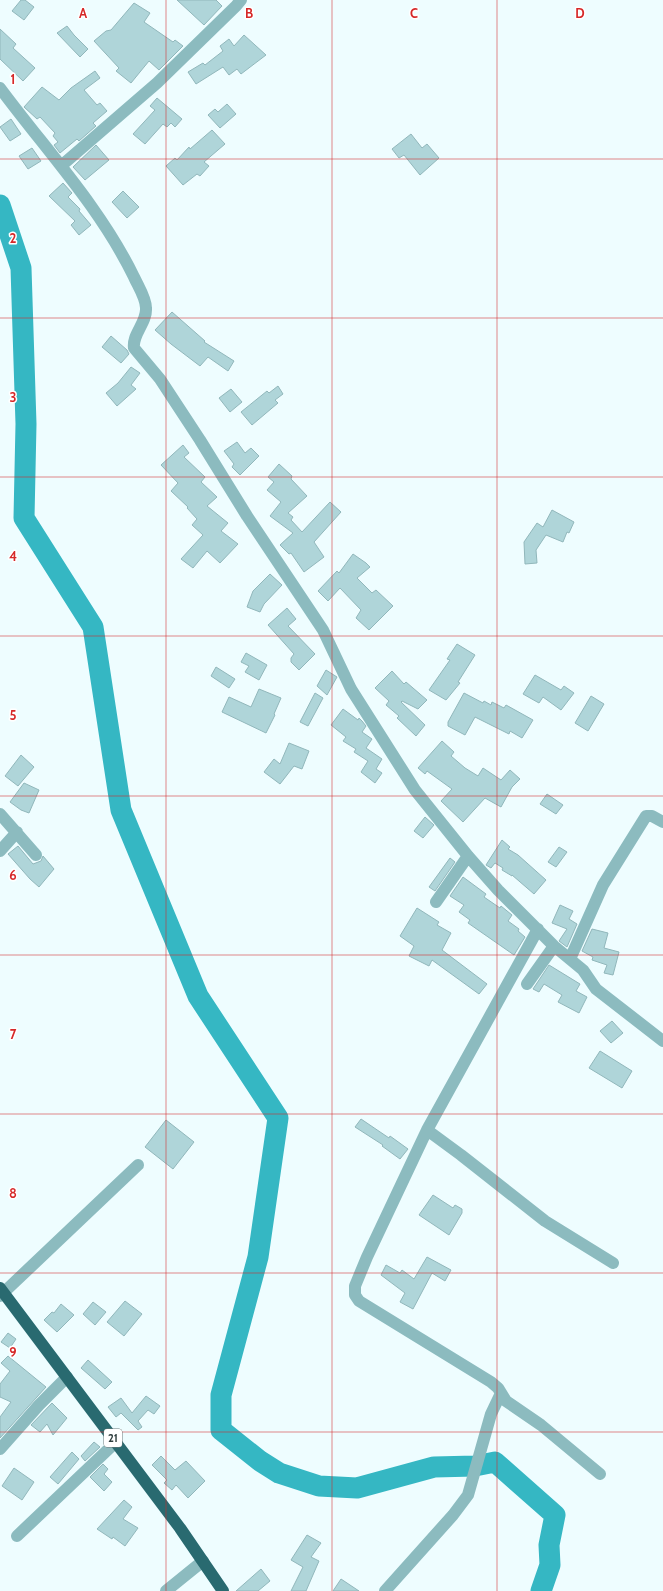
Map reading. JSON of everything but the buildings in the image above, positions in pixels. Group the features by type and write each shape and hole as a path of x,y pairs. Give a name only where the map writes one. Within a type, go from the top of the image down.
{"highway":[{"name":"21","path":"1,1292 67,1377 180,1528 223,1591"}],"street":[{"path":"61,166 157,83 241,0"},
{"path":"0,88 94,208 110,234 141,294 146,308 140,328 134,338 134,348 160,379 323,630 351,689 415,790 468,856 498,890 554,946 584,970 596,989 662,1037"},
{"path":"0,814 36,855"},
{"path":"570,959 603,884 646,816 652,816 663,822"},
{"path":"0,851 17,832"},
{"path":"436,902 468,856"},
{"path":"538,929 426,1130 367,1257 355,1286 355,1295 359,1301 491,1382 501,1393 506,1402 541,1425 600,1474"},
{"path":"526,984 554,946"},
{"path":"426,1130 462,1155 545,1221 613,1263"},
{"path":"1,1292 138,1165"},
{"path":"0,1450 39,1404 67,1377"},
{"path":"385,1591 462,1504 468,1495 488,1425 501,1393"},
{"path":"17,1536 116,1442"},
{"path":"166,1591 203,1561"}],"waterway":[{"path":"0,205 21,268 26,424 24,518 93,627 121,810 198,996 278,1118 258,1257 221,1395 221,1430 260,1461 279,1473 319,1486 357,1488 434,1467 475,1466 495,1462 555,1515 549,1545 550,1565 541,1591"}]}
